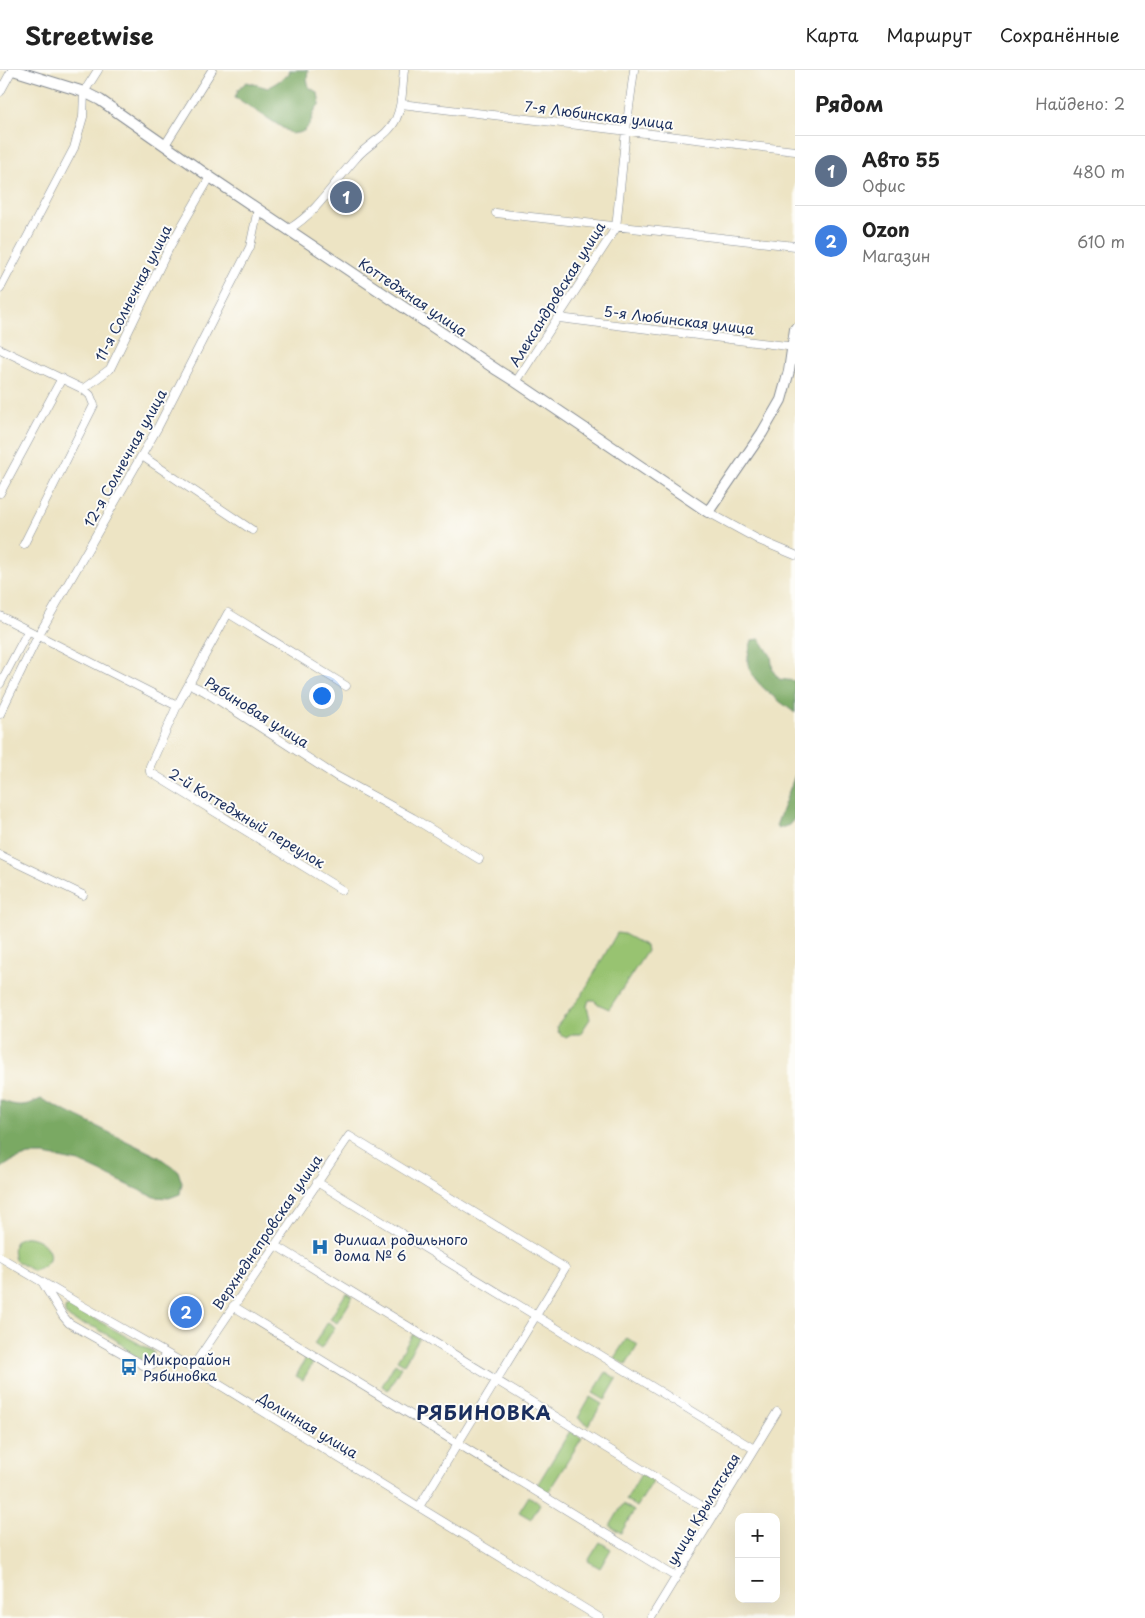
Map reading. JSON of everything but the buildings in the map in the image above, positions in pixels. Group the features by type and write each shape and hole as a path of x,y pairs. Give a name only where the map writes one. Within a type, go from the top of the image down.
{"street":[{"name":"Коттеджная улица","path":"12,70 84,92 118,111 210,177 708,512 759,540 795,555"},
{"path":"0,92 12,70"},
{"path":"0,290 74,148 83,117 84,92 98,70"},
{"path":"165,145 212,70"},
{"path":"289,229 303,221 327,196 356,157 392,127 401,104 404,70"},
{"name":"Александровская улица","path":"516,382 616,228 634,70"},
{"name":"7-я Любинская улица","path":"401,104 795,151"},
{"name":"11-я Солнечная улица","path":"83,389 110,370 169,248 210,177"},
{"name":"12-я Солнечная улица","path":"0,714 38,636 158,428 250,247 258,209"},
{"path":"496,213 616,228 795,246"},
{"name":"5-я Любинская улица","path":"559,318 794,347"},
{"path":"708,512 762,433 781,400 794,347 795,329"},
{"path":"0,348 83,389 90,395 94,405 24,544"},
{"path":"0,493 62,378"},
{"path":"142,456 252,530"},
{"path":"190,684 228,613 346,686"},
{"path":"0,616 177,706"},
{"path":"0,684 28,631"},
{"name":"Рябиновая улица","path":"177,706 190,684 204,691 336,776 414,818 479,859"},
{"name":"2-й Коттеджный переулок","path":"177,706 150,766 150,772 342,890"},
{"path":"0,855 83,895"},
{"name":"Верхнеднепровская улица","path":"192,1368 349,1136 565,1268 536,1316"},
{"path":"317,1182 754,1450"},
{"path":"275,1245 714,1514"},
{"name":"Долинная улица","path":"0,1257 192,1368 600,1618"},
{"path":"43,1283 63,1316 69,1323 83,1332 143,1365 151,1366 160,1362 167,1354"},
{"path":"233,1306 676,1577"},
{"path":"420,1507 536,1316"},
{"name":"улица Крылатская","path":"651,1618 776,1412"}],"green space":[{"path":"288,70 308,70 307,79 309,87 318,93 320,104 315,110 308,127 302,132 292,134 235,97 239,88 247,82 268,88 288,75 290,71"},
{"path":"760,639 771,656 773,671 779,679 795,681 795,713 767,692 751,671 748,658 752,640"},
{"path":"795,775 795,818 789,825 778,829 776,826"},
{"path":"617,933 624,934 646,946 647,951 609,1009 594,1000 589,1000 587,1006 590,1019 580,1034 573,1034 566,1038 558,1032 557,1026 582,995"},
{"path":"41,1099 159,1157 178,1171 182,1183 180,1194 169,1198 154,1197 79,1162 45,1155 29,1155 12,1161 0,1169 0,1100 20,1105 30,1104"},
{"path":"23,1237 31,1237 38,1240 48,1250 50,1255 43,1267 33,1271 15,1260 13,1253 15,1243"},
{"path":"346,1293 353,1297 337,1323 330,1319"},
{"path":"70,1305 154,1352 152,1360 147,1361 136,1357 113,1338 96,1328 79,1323 68,1317 65,1313 65,1308"},
{"path":"328,1322 335,1327 321,1349 314,1344"},
{"path":"413,1334 419,1338 404,1364 397,1360"},
{"path":"627,1338 638,1345 626,1365 614,1358"},
{"path":"307,1356 314,1361 303,1380 296,1376"},
{"path":"395,1363 401,1367 388,1390 382,1386"},
{"path":"606,1372 617,1379 605,1400 593,1393"},
{"path":"590,1397 602,1404 589,1425 578,1418"},
{"path":"570,1431 582,1438 547,1494 536,1487"},
{"path":"641,1474 653,1481 637,1507 626,1500"},
{"path":"529,1496 540,1504 531,1519 519,1512"},
{"path":"623,1504 634,1511 621,1533 610,1526"},
{"path":"600,1542 611,1549 600,1568 588,1561"}],"place":[{"name":"Авто 55","path":"346,197"},
{"name":"Филиал родильного дома № 6","path":"320,1247"},
{"name":"Ozon","path":"186,1312"},
{"name":"Микрорайон Рябиновка","path":"129,1367"}],"district":[{"name":"РЯБИНОВКА","path":"484,1412"}]}
